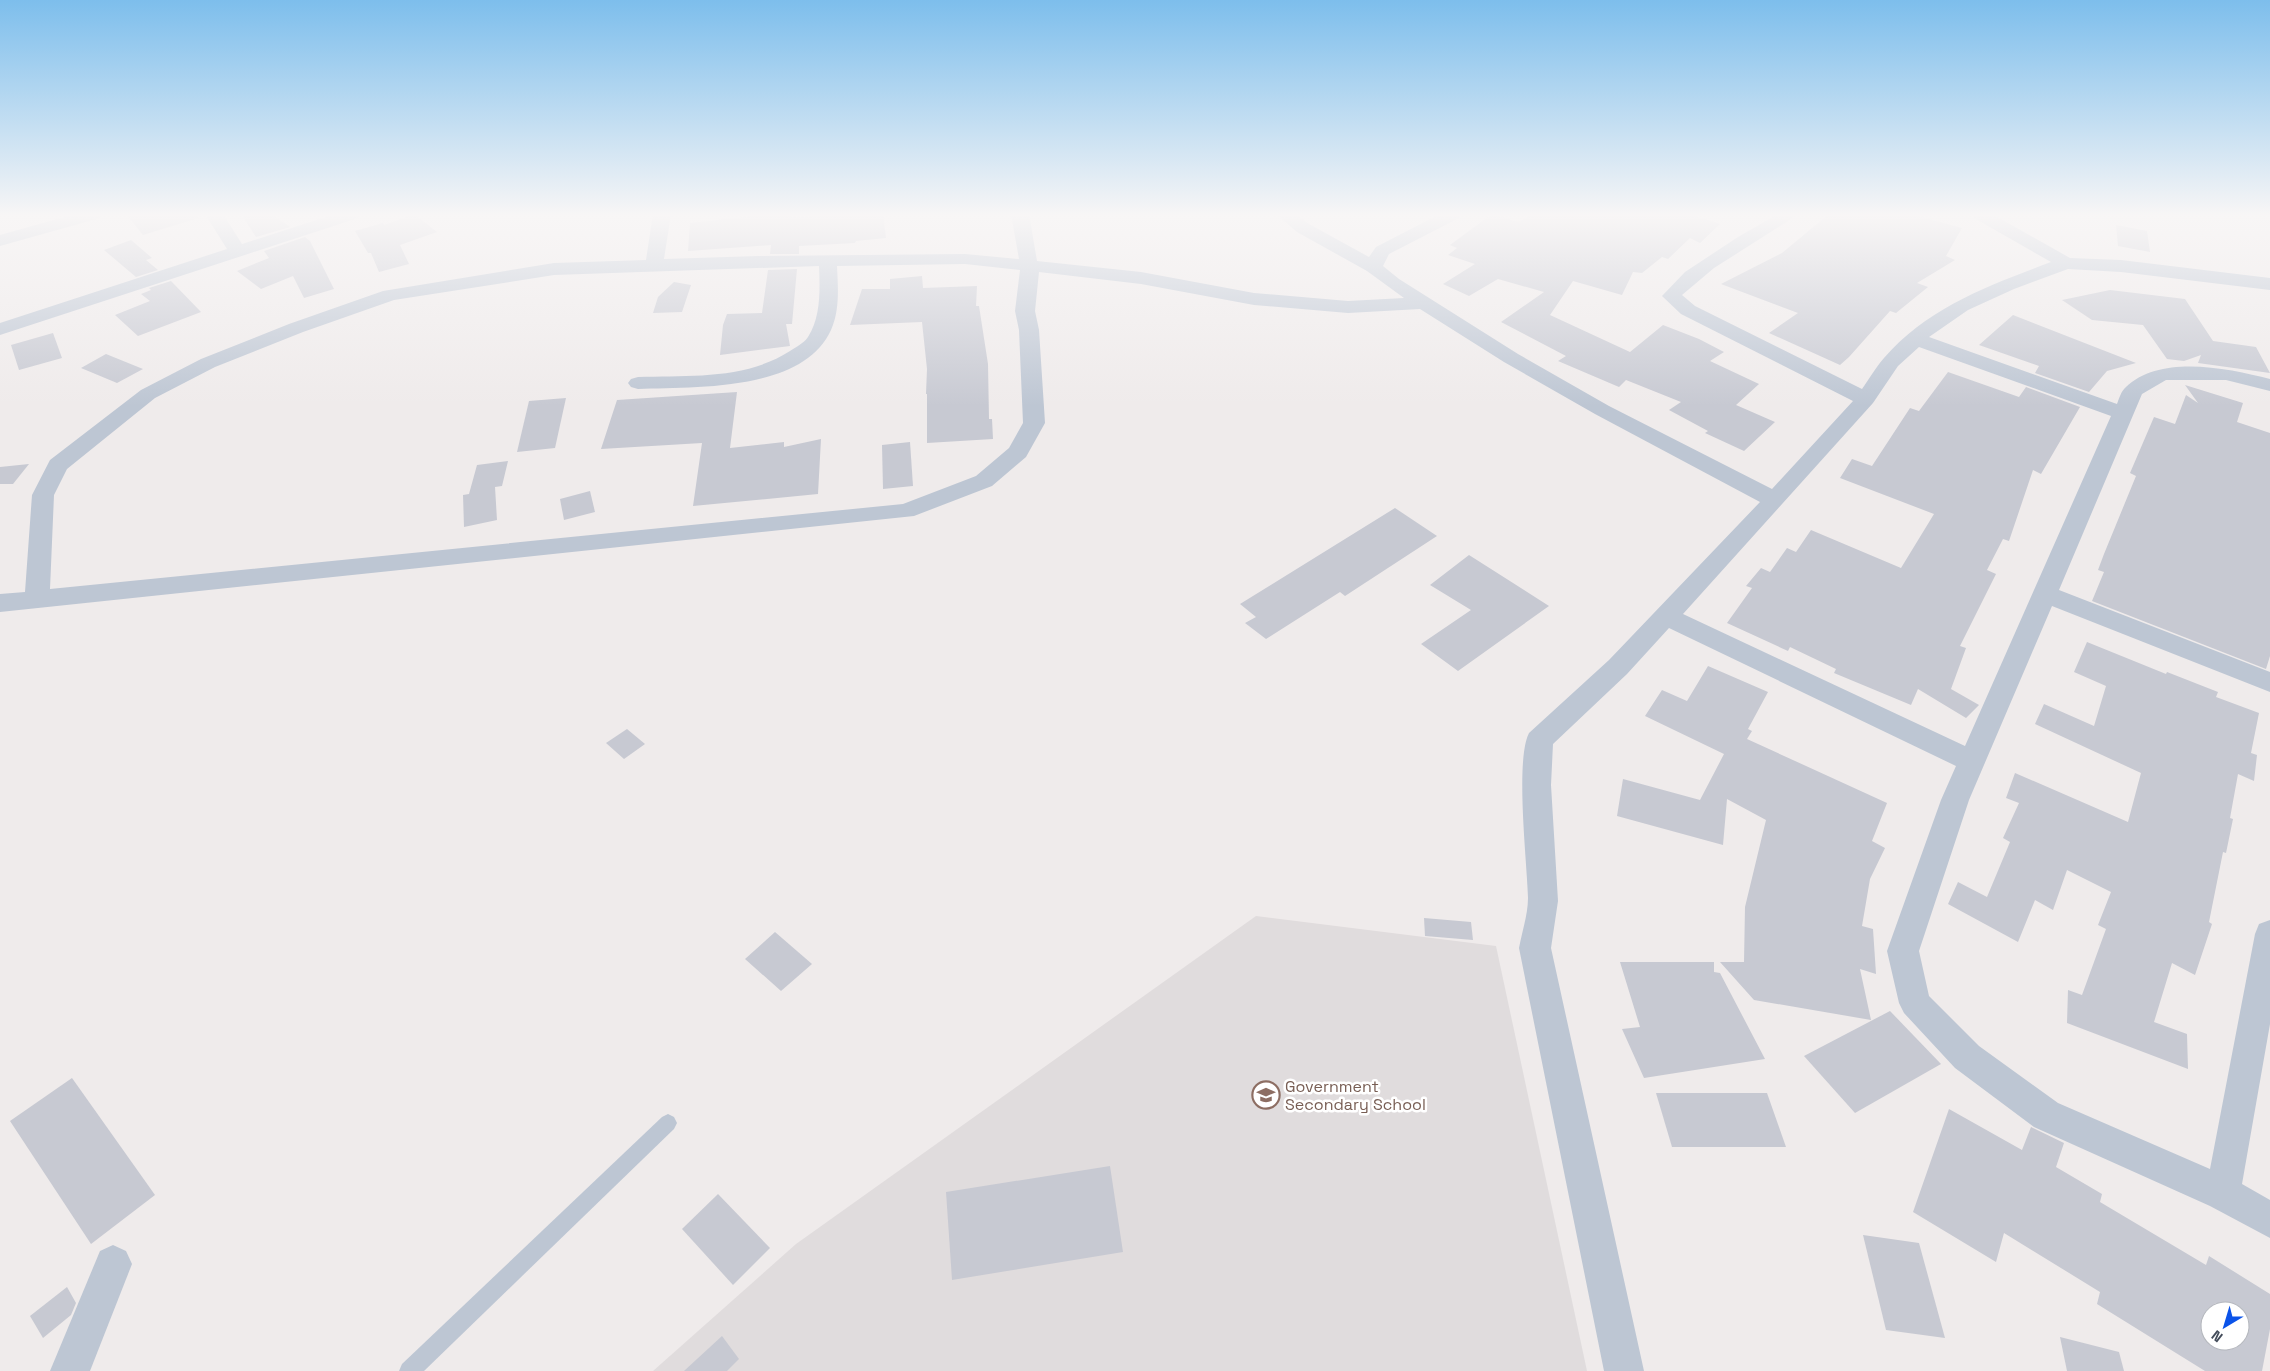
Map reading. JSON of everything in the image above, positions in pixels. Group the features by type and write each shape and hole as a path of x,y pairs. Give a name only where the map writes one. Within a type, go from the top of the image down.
{"street":[{"path":"0,329 155,278"},
{"path":"37,600 43,495 58,465 148,394 217,360 296,328 390,295 497,278"},
{"path":"638,383 756,376 778,368 816,341 822,329 830,295 829,278"},
{"path":"0,603 906,511 984,481 1018,452 1034,423 1029,330 1025,311 1030,278"},
{"path":"1142,278 1254,299 1348,307 1427,303"},
{"path":"1386,278 1511,358 1585,401 1775,500"},
{"path":"1690,278 1675,288 1671,296 1688,310 1866,399"},
{"path":"1624,1371 1535,948 1543,901 1537,785 1539,740 1618,667 1775,500 1866,399 1891,362 1929,326 1961,306 2024,278"},
{"path":"2220,278 2270,284"},
{"path":"1916,339 2122,413"},
{"path":"2270,385 2226,374 2162,374 2132,391 1955,800 1903,951 1915,1002 1967,1057 2046,1115 2136,1153 2222,1193 2270,1220"},
{"path":"2044,594 2270,682"},
{"path":"1666,616 1971,761"},
{"path":"2222,1193 2270,934"},
{"path":"70,1371 113,1264"}],"lane":[{"path":"410,1371 668,1123"}],"shaded area":[{"name":"Government Secondary School","path":"1256,916 1496,946 1587,1371 653,1371 796,1244"}],"building":[{"path":"246,278 288,278 261,289"},
{"path":"294,278 328,278 334,289 304,298"},
{"path":"767,278 796,278 792,324 786,324 790,346 720,355 723,325 727,314 762,313"},
{"path":"922,278 923,288 977,286 976,306 979,306 988,364 989,419 992,419 993,439 927,443 927,369 922,322 850,325 862,289 890,289 890,279"},
{"path":"1453,278 1630,278 1622,295 1573,281 1550,315 1630,352 1663,325 1699,339 1724,352 1710,361 1759,384 1736,405 1775,422 1744,451 1705,433 1708,431 1669,410 1681,402 1626,380 1619,387 1558,361 1566,356 1501,322 1544,292 1498,279 1469,296 1443,284"},
{"path":"1733,278 1925,278 1917,283 1928,287 1896,313 1890,311 1840,365 1769,333 1798,313 1721,284"},
{"path":"171,281 201,312 138,336 115,315 150,301 141,294 151,290 149,288"},
{"path":"674,282 691,285 682,312 653,313 658,297"},
{"path":"2110,290 2185,299 2213,341 2256,347 2270,373 2198,363 2201,355 2184,361 2167,359 2143,325 2092,320 2062,300"},
{"path":"2013,315 2136,363 2107,371 2089,392 2035,373 2039,366 1979,345"},
{"path":"53,333 62,358 19,370 11,345"},
{"path":"106,354 143,369 117,383 81,368"},
{"path":"1948,372 2019,397 2026,387 2080,407 2041,474 2033,470 2009,541 2003,539 1987,570 1996,574 1960,646 1966,648 1951,689 1979,705 1966,718 1918,689 1911,705 1834,673 1836,669 1790,647 1788,651 1727,623 1752,588 1746,586 1761,568 1770,572 1787,548 1796,552 1811,530 1901,568 1934,514 1840,478 1852,459 1872,466 1910,408 1919,411"},
{"path":"2185,385 2243,403 2237,422 2270,433 2270,656 2266,669 2092,601 2104,572 2098,570 2136,476 2130,473 2154,417 2175,424 2186,395 2198,403"},
{"path":"737,392 730,448 784,442 784,447 821,439 818,494 693,506 702,443 601,449 617,400"},
{"path":"566,398 555,448 517,452 529,401"},
{"path":"910,442 913,486 883,489 882,445"},
{"path":"508,461 502,486 495,487 497,520 464,527 463,495 469,494 477,465"},
{"path":"29,464 13,484 0,484 0,467"},
{"path":"590,491 595,512 564,520 560,499"},
{"path":"1395,508 1437,536 1345,596 1340,592 1266,639 1245,623 1256,617 1240,604"},
{"path":"1469,555 1549,606 1458,671 1421,644 1471,610 1430,585"},
{"path":"2087,642 2166,674 2167,672 2218,692 2216,697 2259,713 2251,753 2257,755 2254,781 2238,774 2230,818 2233,819 2226,853 2223,852 2209,922 2212,924 2195,975 2172,963 2154,1022 2187,1034 2188,1069 2067,1023 2068,990 2082,995 2106,929 2098,925 2111,892 2067,870 2053,910 2035,900 2018,942 1948,904 1958,882 1987,897 2010,842 2003,838 2019,803 2006,798 2015,773 2128,822 2141,773 2035,724 2044,704 2094,726 2106,686 2074,672"},
{"path":"1708,666 1768,692 1748,729 1752,731 1747,739 1887,803 1872,841 1885,848 1870,879 1862,926 1873,929 1876,974 1860,969 1871,1020 1754,1000 1720,962 1744,962 1745,907 1766,820 1727,799 1723,845 1617,816 1623,779 1700,800 1724,754 1645,716 1662,690 1687,701"},
{"path":"627,729 645,744 624,759 606,743"},
{"path":"1424,918 1471,922 1473,940 1425,936"},
{"path":"775,932 812,964 781,991 745,959"},
{"path":"1620,962 1714,962 1714,972 1720,973 1765,1059 1644,1078 1622,1029 1640,1027"},
{"path":"1890,1011 1941,1064 1855,1113 1804,1056"},
{"path":"72,1078 155,1195 91,1244 10,1121"},
{"path":"1656,1093 1767,1093 1786,1147 1672,1147"},
{"path":"1949,1109 2022,1150 2031,1127 2064,1143 2056,1167 2102,1194 2100,1202 2206,1265 2209,1256 2270,1294 2270,1329 2262,1371 2205,1371 2097,1304 2100,1292 2004,1233 1996,1262 1913,1212"},
{"path":"1110,1166 1123,1252 952,1280 946,1192"},
{"path":"718,1194 770,1248 733,1285 682,1229"},
{"path":"1863,1235 1919,1243 1945,1338 1886,1330"},
{"path":"67,1287 76,1303 71,1315 43,1338 30,1316"},
{"path":"722,1336 739,1359 727,1371 684,1371"},
{"path":"2060,1337 2119,1352 2124,1371 2067,1371"}],"place":[{"name":"Government Secondary School","path":"1266,1095"}]}
